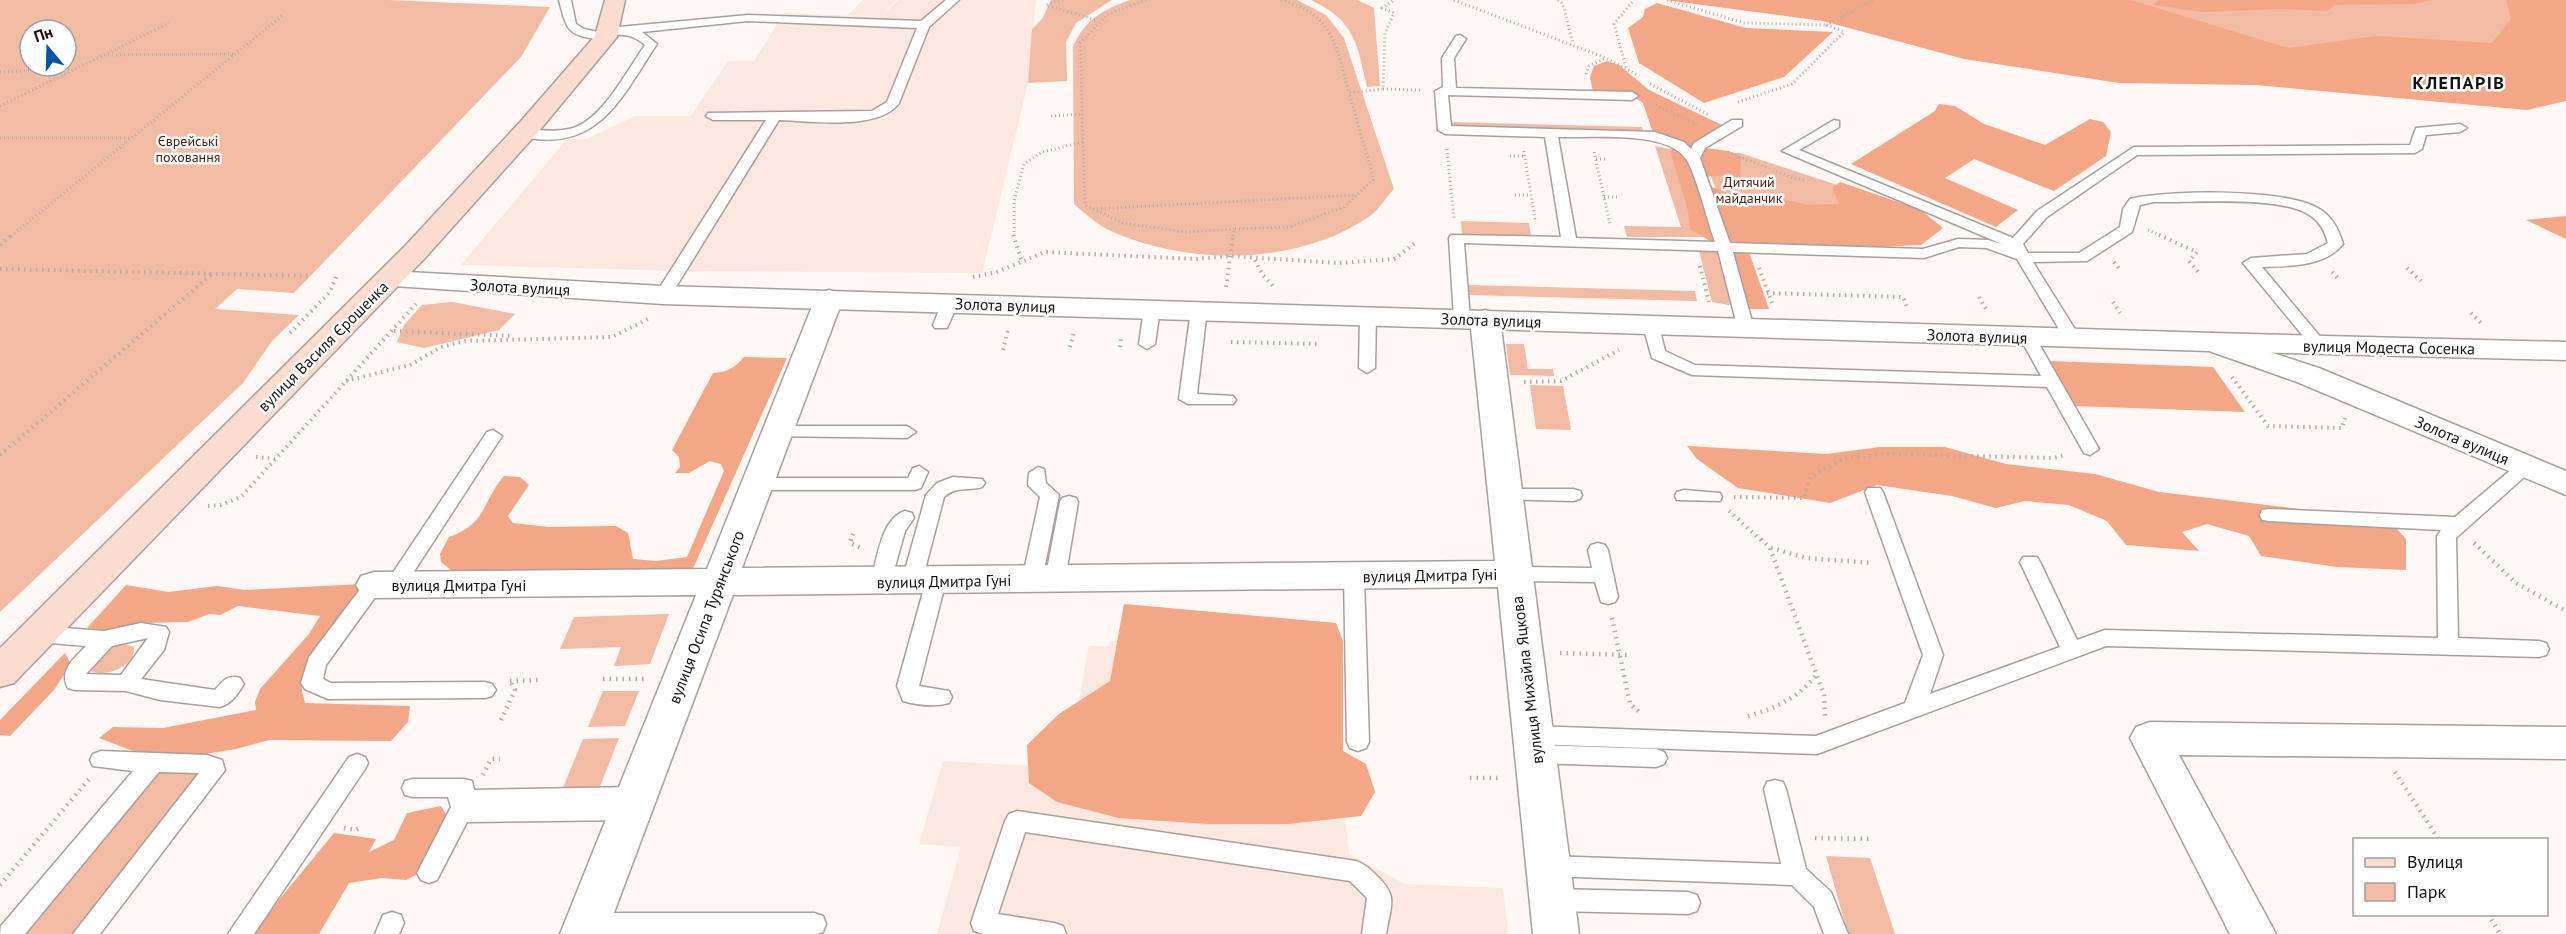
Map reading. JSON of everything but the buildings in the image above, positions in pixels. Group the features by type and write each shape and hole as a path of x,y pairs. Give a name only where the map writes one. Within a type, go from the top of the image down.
{"main road":[{"name":"вулиця Василя Єрошенка","path":"0,672 389,279 524,133 613,24"}],"street":[{"name":"Золота вулиця","path":"389,279 660,304 829,299 2212,342 2308,375 2566,484"},
{"name":"вулиця Осипа Турянського","path":"585,929 829,299"},
{"name":"вулиця Михайла Яцкова","path":"1473,319 1506,495 1515,574 1527,756 1552,900"},
{"name":"вулиця Модеста Сосенка","path":"2212,342 2566,351"},
{"name":"вулиця Дмитра Гуні","path":"384,585 718,584 899,576 1044,580 1515,574"},
{"path":"2253,934 2150,738 2566,743"}],"lane":[{"path":"565,0 571,26 580,33 613,24 718,11"},
{"path":"713,116 860,117 887,110 893,103 924,25 953,0"},
{"path":"613,24 748,18 924,25"},
{"path":"524,133 555,134 587,127 603,112 651,44 642,36 613,24"},
{"path":"1460,39 1448,58 1445,130 1655,136 1679,146 1693,158 1724,246 1746,329"},
{"path":"1445,91 1632,96"},
{"path":"660,304 775,116"},
{"path":"1693,158 1699,146 1735,124"},
{"path":"1834,124 1790,151 2020,251 2073,339"},
{"path":"2020,251 2042,214 2134,151 2415,149 2421,131 2460,128"},
{"path":"1551,133 1569,242"},
{"path":"1473,319 1456,238 1924,254 1958,243 1988,244 2020,251 2082,258 2127,229 2130,209 2135,202 2154,198 2283,200 2315,211 2333,229 2336,244 2330,252 2315,257 2252,263 2319,345"},
{"path":"1147,344 1152,309"},
{"path":"1199,310 1188,399 1227,400"},
{"path":"1367,368 1368,316"},
{"path":"1651,326 1658,354 1692,370 2052,382"},
{"path":"2028,338 2090,448"},
{"path":"778,432 907,432"},
{"path":"485,690 328,691 312,683 316,663 384,585 493,436"},
{"path":"2448,646 2446,536 2525,467"},
{"path":"758,484 915,484 919,472"},
{"path":"1038,473 1037,485 1050,495 1044,580"},
{"path":"899,576 935,495 941,487 954,483 976,483"},
{"path":"1874,492 1933,655 1914,709"},
{"path":"1506,495 1573,495"},
{"path":"1684,496 1713,497"},
{"path":"1044,580 1069,502"},
{"path":"2269,515 2458,524"},
{"path":"906,518 896,529 908,686 911,695 941,697"},
{"path":"1598,550 1608,597"},
{"path":"2030,562 2072,651"},
{"path":"1515,574 1603,575"},
{"path":"1354,576 1358,742"},
{"path":"126,683 157,644 159,632 145,629 129,630 106,639 76,670 75,682 126,683 154,691 220,699 233,684"},
{"path":"38,634 106,639"},
{"path":"1527,756 1817,746 2105,638 2539,649"},
{"path":"1527,756 1656,758"},
{"path":"85,934 214,770 214,766 207,764 103,760"},
{"path":"9,934 153,763"},
{"path":"240,934 357,763"},
{"path":"413,788 464,788 458,800 634,803"},
{"path":"1775,789 1796,875"},
{"path":"429,873 460,812 634,803"},
{"path":"1053,934 983,923 1017,822 1356,871 1380,894 1374,934"},
{"path":"1552,900 1796,875 1816,887 1832,915 1836,934"},
{"path":"1552,900 1688,903"},
{"path":"585,929 813,924"}],"path":[{"path":"1063,0 1046,5 1096,20"},
{"path":"1146,0 1120,6 1096,20 1080,43 1085,205 1124,222 1185,232 1288,227 1344,207 1374,179 1327,23 1316,13 1281,0"},
{"path":"1383,88 1385,33 1394,13 1382,8 1394,0"},
{"path":"1454,0 1573,44 1626,67 1662,92 1735,124"},
{"path":"1558,0 1563,4 1573,44"},
{"path":"1626,67 1614,24 1634,0"},
{"path":"1667,0 1744,23 1827,25 1844,32 1792,84 1727,106"},
{"path":"1827,25 1863,2 1873,0"},
{"path":"0,245 283,15"},
{"path":"78,66 169,23"},
{"path":"101,55 235,54"},
{"path":"0,72 18,71"},
{"path":"0,106 54,78"},
{"path":"1349,93 1383,88 1445,91"},
{"path":"1648,102 1719,133"},
{"path":"1706,113 1717,109"},
{"path":"1051,116 1082,114"},
{"path":"1445,130 1456,238"},
{"path":"1521,132 1538,241"},
{"path":"1590,134 1614,243"},
{"path":"0,138 131,138"},
{"path":"1022,261 1014,246 1012,221 1016,191 1024,164 1042,152 1083,142"},
{"path":"1510,156 1525,156"},
{"path":"1596,159 1607,159"},
{"path":"1092,209 1357,195"},
{"path":"1515,195 1531,195"},
{"path":"1604,196 1617,197"},
{"path":"2130,209 2151,234 2197,252 2189,261 2198,272"},
{"path":"1228,275 1234,229"},
{"path":"951,302 997,272 1045,252 1196,259 1230,256 1255,260 1339,263 1394,259 1415,243"},
{"path":"1694,245 1710,304"},
{"path":"1751,248 1776,314"},
{"path":"1255,260 1262,274 1281,293"},
{"path":"2407,267 2421,281"},
{"path":"0,269 311,276"},
{"path":"0,455 213,274"},
{"path":"1761,275 1767,275"},
{"path":"1767,293 1903,297 1912,318"},
{"path":"2113,302 2120,314"},
{"path":"200,507 221,505 241,497 417,303"},
{"path":"394,331 535,337 612,337 660,304"},
{"path":"2471,313 2483,324"},
{"path":"1003,350 1010,323"},
{"path":"1070,347 1075,325"},
{"path":"345,381 410,365 441,347 465,341 535,337"},
{"path":"1231,342 1317,344"},
{"path":"1531,380 1561,381 1621,350"},
{"path":"2227,371 2268,426 2342,428 2346,412"},
{"path":"1713,497 1804,498 1810,477 1846,458 1888,454 2053,458 2090,448"},
{"path":"1713,497 1770,548 1807,558 1874,564"},
{"path":"2458,524 2491,563 2543,601 2566,611"},
{"path":"854,531 850,543 863,549 899,576"},
{"path":"1770,548 1824,695 1825,720 1835,716"},
{"path":"1875,554 1874,564 1878,573"},
{"path":"1608,597 1630,704 1643,714 1655,715"},
{"path":"1556,653 1630,655"},
{"path":"1746,716 1784,706 1805,690 1817,674"},
{"path":"603,679 649,678"},
{"path":"510,681 538,680"},
{"path":"1470,778 1527,756"},
{"path":"0,885 12,867 103,760"},
{"path":"2393,769 2438,838"},
{"path":"1787,837 1872,839"},
{"path":"2489,916 2500,934"}],"shaded area":[{"path":"863,0 895,0 883,14 899,0 1036,0 1028,83 982,273 678,271 461,265 567,139 587,139 635,116 691,116 728,61 754,61 784,13 879,17 848,15"},
{"path":"1665,0 2131,0 2288,48 2376,36 2492,43 2511,19 2506,0 2566,0 2566,101 2527,110 2256,85 2119,83 1964,59 1823,21"},
{"path":"2159,0 2431,0 2414,4 2336,5 2327,11 2281,9 2202,12 2153,5"},
{"path":"1657,3 1746,28 1833,32 1784,77 1704,103 1639,63 1628,28 1643,17 1645,9"},
{"path":"1607,61 1619,65 1649,90 1724,126 1707,135 1691,152 1706,148 1728,151 1741,156 1740,177 1707,177 1712,187 1743,199 1774,197 1808,205 1839,204 1832,188 1840,182 1921,210 1943,228 1921,245 1877,247 1710,241 1690,229 1688,211 1670,150 1678,147 1653,133 1643,103 1629,94 1593,92 1590,77 1594,66"},
{"path":"1939,104 1955,106 1984,124 2045,145 2090,119 2103,122 2111,132 2106,156 2054,191 1974,159 1945,178 2018,210 1996,227 1851,164 1935,111"},
{"path":"2566,216 2566,239 2526,220"},
{"path":"1728,252 1749,252 1769,309 1747,309"},
{"path":"744,357 787,358 692,571 456,574 441,562 440,554 449,537 462,531 477,519 504,476 520,477 529,485 508,516 513,523 549,527 616,526 628,533 633,559 656,561 687,557 724,471 721,464 710,461 689,473 675,473 680,467 679,457 672,450 713,373 730,369"},
{"path":"2049,361 2213,367 2245,412 2074,406"},
{"path":"1687,446 1826,454 1880,447 1945,447 2006,464 2095,474 2159,492 2316,511 2396,528 2406,539 2406,570 2337,567 2261,556 2249,536 2207,524 2182,532 2199,551 2126,545 2107,521 2069,505 2025,501 1996,508 1952,496 1877,485 1830,503 1738,488 1697,459"},
{"path":"362,584 304,674 302,691 305,703 410,706 408,722 391,741 269,740 236,749 186,757 141,754 99,738 113,727 163,728 256,710 255,702 260,689 309,634 320,616 238,606 220,615 209,614 188,622 142,623 107,631 87,628 126,585 169,592 217,586 245,590"},
{"path":"1124,604 1336,623 1343,641 1343,751 1366,764 1375,792 1361,816 1288,824 1208,824 1119,818 1057,802 1029,783 1027,745 1059,714 1110,681"},
{"path":"1110,641 1326,642 1349,854 1405,884 1503,888 1508,934 937,934 961,847 919,844 943,761 1067,768 1089,646 1109,646"},
{"path":"65,653 71,664 54,690 10,736 0,735 0,720"},
{"path":"441,806 450,821 422,872 406,880 382,878 349,883 319,934 251,934 334,833 376,839 369,852 394,840 407,813"}],"green space":[{"name":"Єврейські поховання","path":"0,0 388,0 550,7 521,57 294,293 237,289 215,309 299,315 272,341 243,383 0,612"},
{"path":"1051,0 1112,0 1076,23 1066,42 1067,81 1028,83 1032,29 1042,19"},
{"path":"1130,0 1297,0 1326,15 1344,38 1394,189 1370,216 1341,232 1310,244 1277,252 1208,255 1174,250 1141,242 1111,231 1096,222 1074,204 1073,46 1089,22 1103,12"},
{"path":"1311,0 1357,0 1374,8 1380,86 1367,87 1356,46 1345,25 1337,16"},
{"path":"2055,0 2566,0 2566,56 2279,64"},
{"path":"1451,122 1642,127 1644,134 1452,129"},
{"path":"1655,146 1674,150 1709,237 1627,237 1624,226 1681,227"},
{"name":"Дитячий майданчик","path":"1702,153 1740,153 1871,196 1893,226 1728,221"},
{"path":"1461,221 1529,223 1531,237 1462,235"},
{"path":"1699,251 1718,251 1735,306 1712,302"},
{"path":"1468,285 1695,291 1697,301 1469,295"},
{"path":"452,302 515,314 499,330 424,348 397,342 404,325 422,305"},
{"path":"1506,344 1524,344 1528,369 1553,369 1554,376 1510,375"},
{"path":"1530,385 1563,386 1571,430 1536,429"},
{"path":"669,614 650,664 614,666 621,647 560,649 574,617"},
{"path":"125,644 134,647 130,660 125,665 104,673 91,671 89,668 111,646"},
{"path":"603,691 639,691 625,726 588,727"},
{"path":"619,738 599,789 562,790 583,739"},
{"path":"153,763 207,764 85,934 10,934"},
{"path":"1826,856 1870,858 1895,934 1848,934"}],"district":[{"name":"КЛЕПАРІВ","path":"2459,82"}]}
